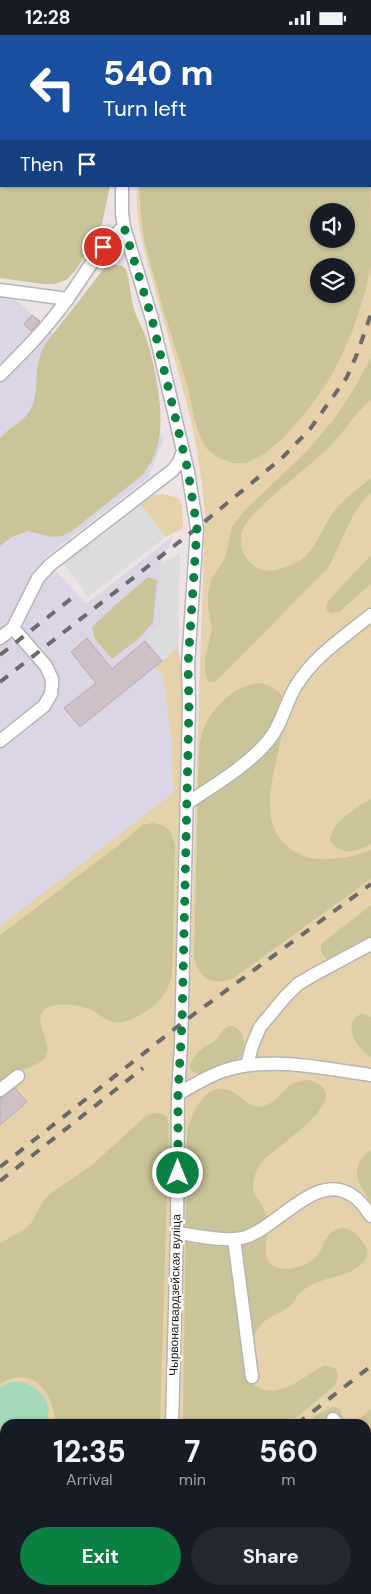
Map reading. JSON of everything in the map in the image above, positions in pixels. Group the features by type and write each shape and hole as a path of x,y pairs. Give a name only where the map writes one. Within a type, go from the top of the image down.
{"street":[{"name":"Чырвонагвардзейская вуліца","path":"122,187 124,227 152,319 183,451 197,528 188,665 189,705 181,1045 178,1094 177,1233 172,1419"},
{"path":"0,375 46,327 68,299 103,247 124,227"},
{"path":"0,290 68,299"},
{"path":"0,638 13,627 32,589 44,571 173,470 179,462 183,451"},
{"path":"186,804 260,751 270,739 295,687 305,673 329,649 371,615"},
{"path":"0,741 44,706 51,694 52,687 52,679 46,666 13,627"},
{"path":"247,1065 252,1045 260,1027 298,984 371,944"},
{"path":"178,1094 213,1074 247,1065 276,1064 371,1075"},
{"path":"0,1090 18,1076"},
{"path":"177,1233 234,1239 255,1234 310,1196 333,1188 353,1195 361,1202 371,1216"},
{"path":"234,1239 252,1377"}],"shaded area":[{"path":"0,187 110,187 102,223 96,239 75,271 66,280 55,284 43,284 0,278"},
{"path":"137,187 371,187 371,1419 180,1419 185,1130 205,512 191,422 153,284 138,217"},
{"path":"139,187 370,187 371,266 354,327 342,355 327,383 304,415 281,440 264,454 247,463 233,463 219,458 207,449 200,437 189,391 144,240"},
{"path":"120,265 125,268 134,309 146,337 153,365 160,406 160,433 155,454 149,466 140,477 72,531 62,536 52,537 28,531 12,537 0,546 0,439 26,416 32,406 38,362 47,342 101,272 107,266"},
{"path":"0,296 13,297 164,439 148,478 44,558 86,604 173,536 160,564 160,626 147,638 164,660 156,667 163,675 171,737 173,793 0,926"},
{"path":"371,358 371,400 359,411 328,448 250,518 241,534 244,554 259,569 269,571 292,565 309,553 336,509 371,478 371,493 351,519 328,568 215,682 208,682 205,672 205,659 212,629 208,608 208,595 211,580 225,558 232,527 245,510 307,451 334,419 354,389"},
{"path":"163,494 179,498 182,505 183,528 166,537 140,504 154,495"},
{"path":"140,504 166,537 88,597 63,562"},
{"path":"180,553 178,647 164,660 147,638 160,626 160,564"},
{"path":"371,555 371,584 339,612 332,613 327,611 328,601"},
{"path":"148,577 157,580 153,623 137,640 112,659 95,639 92,627"},
{"path":"178,647 182,678 165,1419 0,1419 0,926 173,793 171,737 163,675 155,667"},
{"path":"261,683 279,692 284,703 281,738 270,794 270,812 274,828 284,843 301,855 316,859 336,859 371,850 371,879 235,977 220,981 208,980 200,972 194,957 199,745 207,721 226,698 252,684"},
{"path":"371,799 371,844 355,851 344,851 334,846 330,841 335,827 345,816"},
{"path":"152,823 162,825 171,832 175,846 172,975 166,991 154,1006 141,1015 120,1022 110,1021 90,1009 76,1006 57,1005 45,1010 41,1015 41,1021 47,1043 46,1056 38,1064 17,1073 0,1084 0,935 124,841 142,825"},
{"path":"371,905 371,944 328,960 324,957 321,944"},
{"path":"361,1014 371,1017 371,1057 356,1043 353,1036 352,1024 355,1018"},
{"path":"229,1026 234,1026 242,1035 244,1046 242,1055 223,1067 210,1071 200,1073 191,1070 191,1063 196,1055 212,1043"},
{"path":"309,1080 323,1087 326,1097 321,1109 310,1121 269,1155 256,1171 253,1185 254,1193 268,1221 267,1258 270,1263 280,1269 299,1267 316,1257 333,1231 343,1228 352,1231 361,1239 367,1250 367,1255 360,1266 355,1269 306,1288 289,1307 269,1318 260,1326 251,1347 249,1379 258,1387 276,1390 296,1383 323,1366 335,1369 338,1378 334,1386 295,1419 183,1419 187,1133 192,1117 201,1101 214,1090 231,1091 258,1107 276,1100 288,1087 300,1081"},
{"path":"161,1113 167,1117 169,1126 160,1419 55,1419 50,1399 44,1389 33,1380 21,1377 7,1380 0,1384 0,1243 24,1230 32,1222 43,1201 50,1194 92,1165 146,1116"},
{"path":"371,1150 371,1202 359,1181 357,1168 359,1162"},
{"path":"21,1381 40,1392 47,1403 47,1419 0,1419 0,1388 10,1382"},
{"path":"332,1407 337,1407 346,1419 313,1419"},
{"path":"371,1408 371,1419 358,1419 366,1414"}],"building":[{"path":"32,315 40,321 31,331 24,324"},
{"path":"87,638 112,669 145,641 162,661 80,727 64,708 96,683 71,652"},
{"path":"15,1088 27,1102 0,1125 0,1099"}],"railway":[{"path":"0,682 197,528 283,457 310,429 347,377 371,314"},
{"path":"0,655 72,598"},
{"path":"0,1167 182,1023 371,884"},
{"path":"0,1181 143,1068"},
{"path":"303,1419 371,1366"}],"route":[{"path":"103,247 124,227 152,319 188,471 197,528 188,665 189,705 182,1023 178,1094 178,1173"}]}
